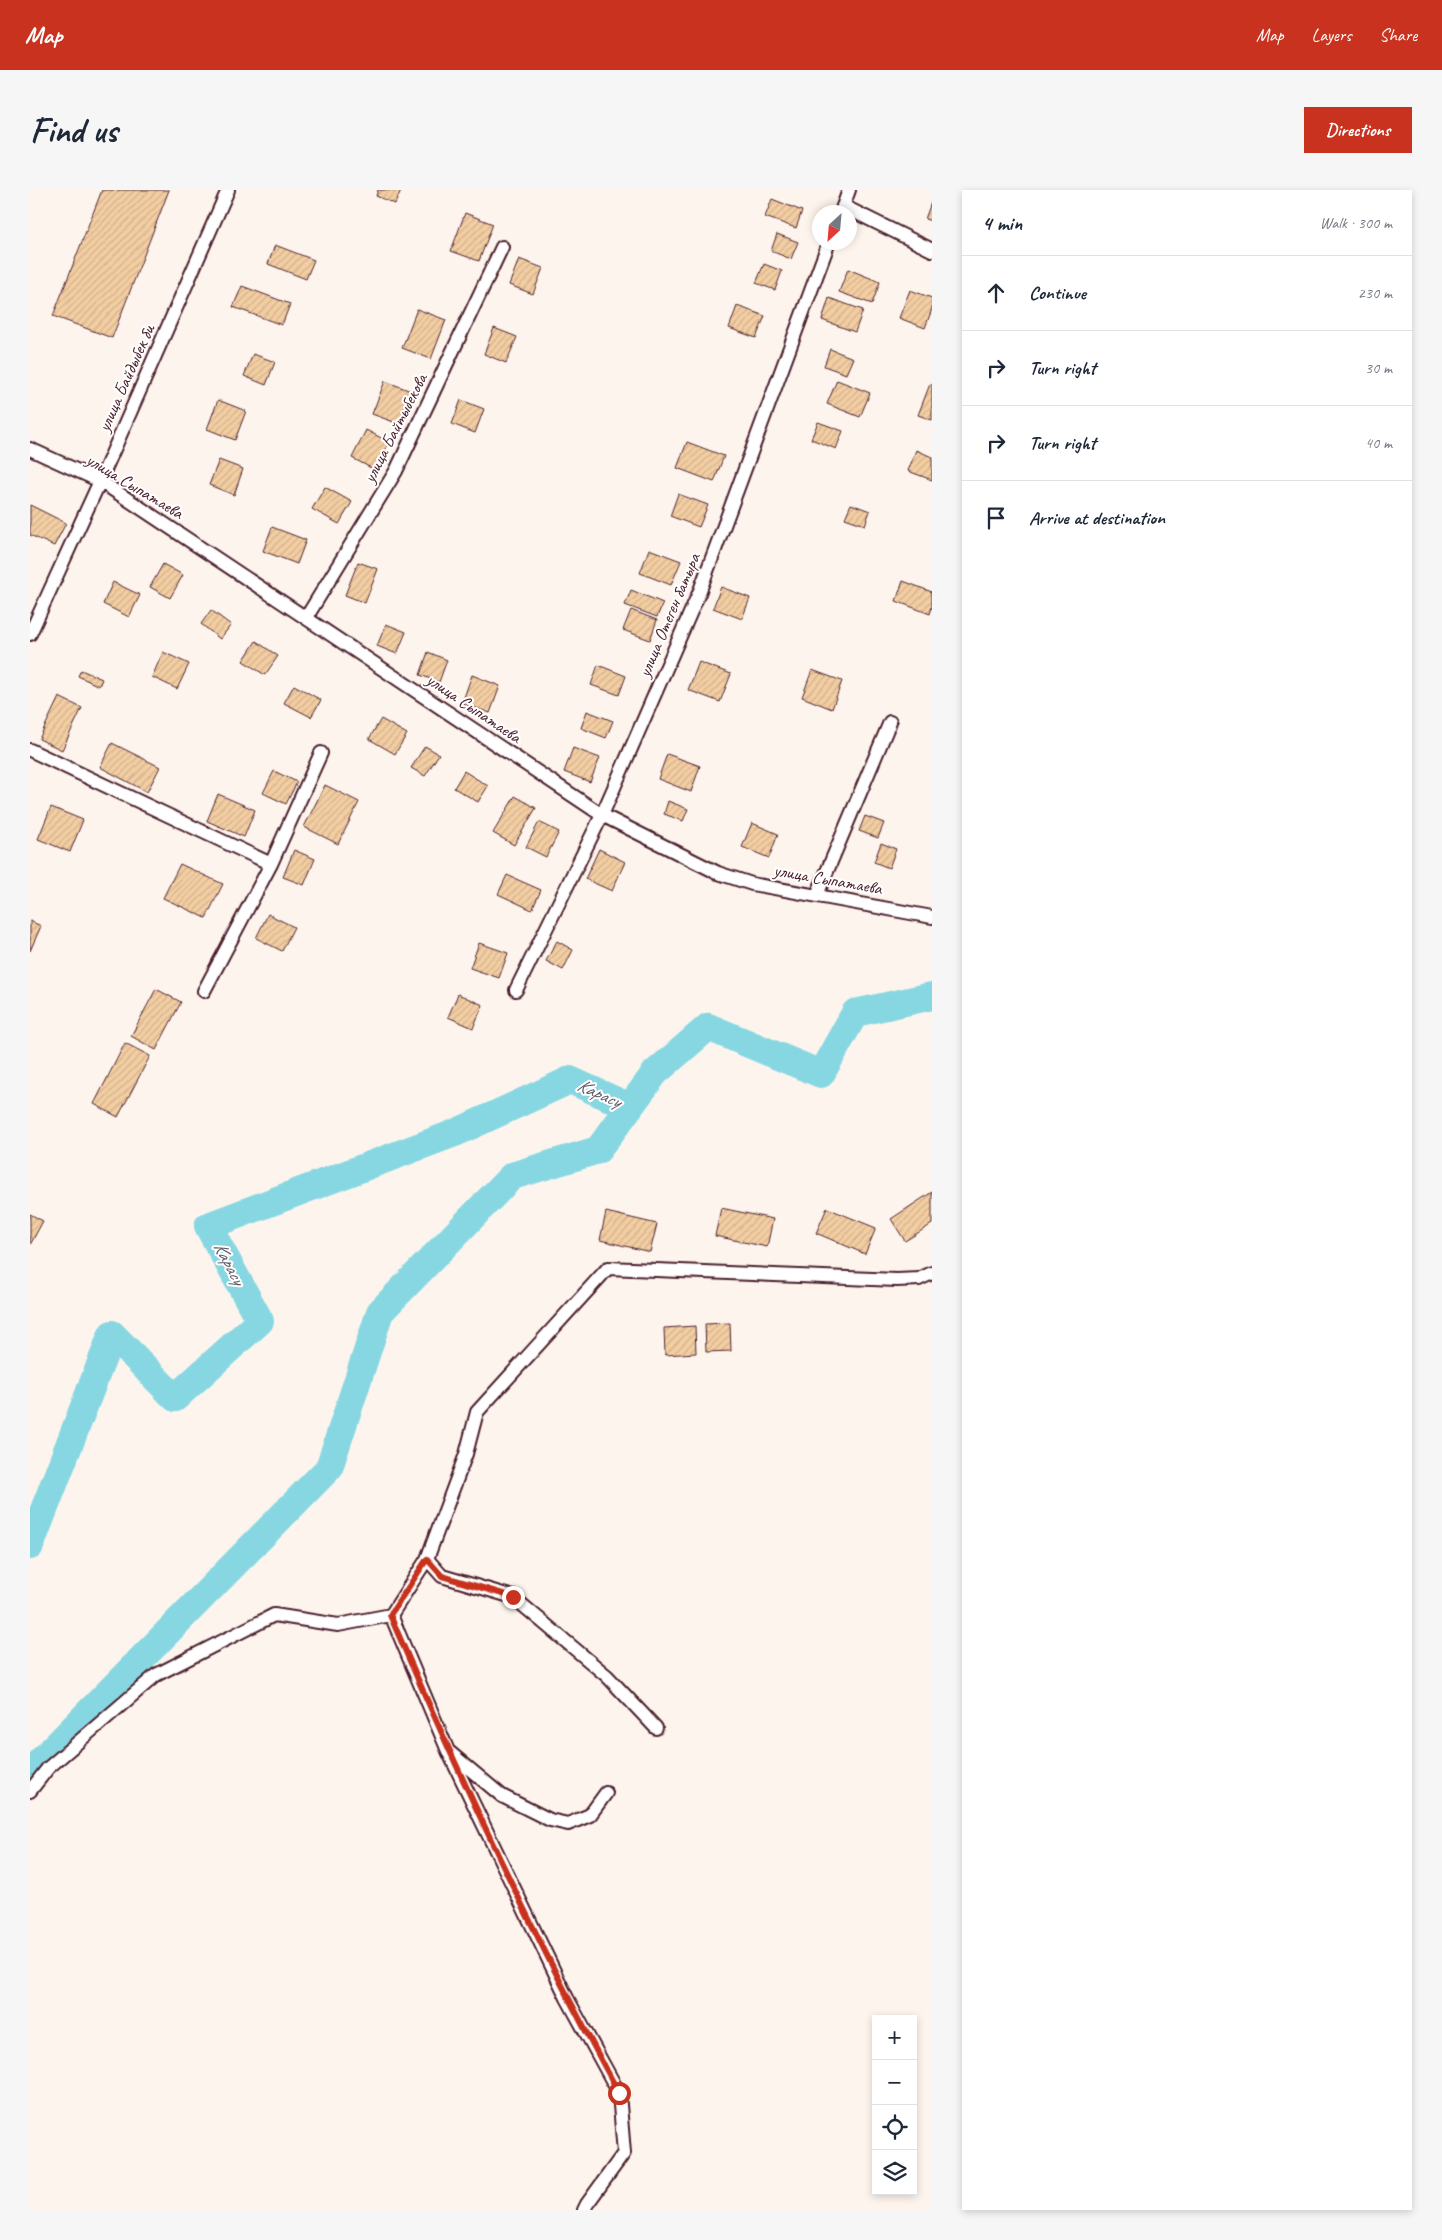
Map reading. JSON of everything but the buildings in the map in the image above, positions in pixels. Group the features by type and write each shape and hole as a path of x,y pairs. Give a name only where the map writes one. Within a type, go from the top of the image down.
{"street":[{"name":"улица Байдыбек би","path":"30,634 100,481 228,190"},
{"path":"843,205 849,190"},
{"path":"857,216 932,250"},
{"name":"улица Байтыбекова","path":"306,618 396,471 502,247"},
{"name":"улица Отеген батыра","path":"516,990 602,815 699,593 826,250"},
{"name":"улица Сыпатаева","path":"30,449 100,481 602,815 718,873 752,884 932,916"},
{"path":"817,895 890,722"},
{"path":"30,750 271,864"},
{"path":"204,991 271,864 321,753"},
{"path":"30,1791 48,1768 156,1675 274,1615 338,1626 390,1615 427,1559 466,1454 477,1412 608,1268 897,1280 919,1279 932,1273"},
{"path":"427,1559 442,1576 513,1597 607,1676 656,1728"},
{"path":"390,1615 448,1751 562,1989 619,2093 624,2153 586,2204 584,2210"},
{"path":"448,1751 502,1796 550,1820 568,1824 590,1815 606,1793"}],"waterway":[{"path":"30,1772 329,1468 380,1312 512,1176 598,1150 655,1073 708,1027 821,1074 855,1013 932,996"},
{"name":"Карасу","path":"30,1546 112,1334 175,1398 260,1321 208,1226 455,1133 570,1080 630,1107"}],"route":[{"path":"513,1597 442,1576 427,1559 390,1615 448,1751 508,1877 567,1998 619,2093"}]}
